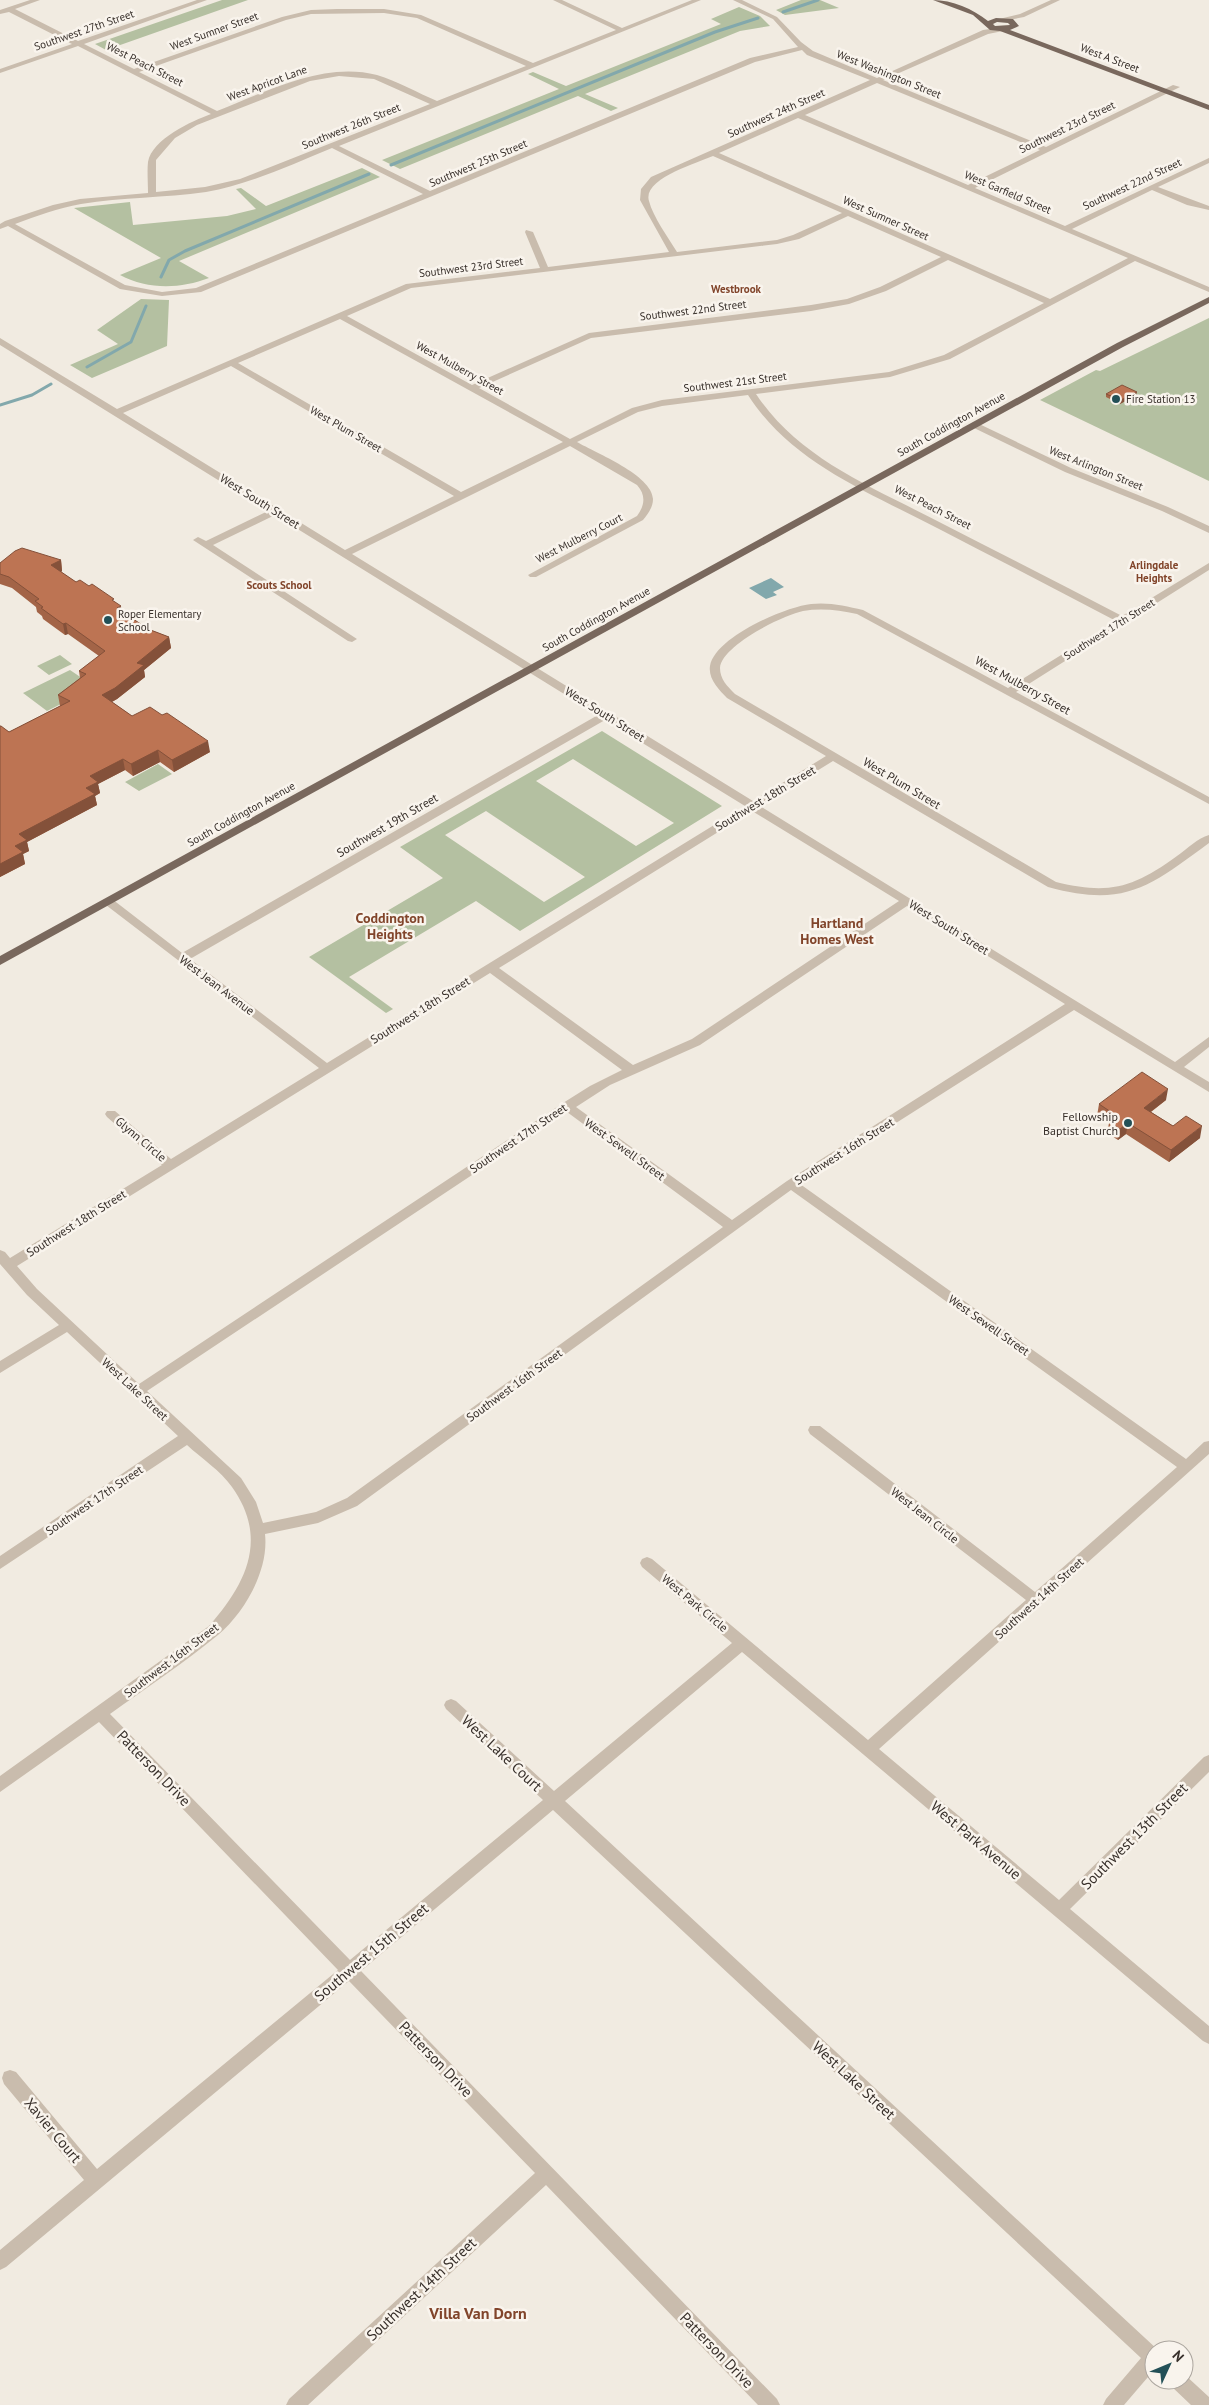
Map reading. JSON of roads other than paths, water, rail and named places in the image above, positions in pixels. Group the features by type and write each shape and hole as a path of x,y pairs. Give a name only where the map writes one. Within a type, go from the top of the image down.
{"main road":[{"path":"936,0 975,14 989,28 993,20 1001,19"},
{"path":"947,0 1001,19"},
{"name":"West A Street","path":"1001,19 1014,24 1026,34 1082,51 1209,100"},
{"path":"1001,30 1011,29 1014,24"},
{"name":"West A Street","path":"1001,30 1209,108"},
{"name":"South Coddington Avenue","path":"0,961 1208,299"}],"street":[{"path":"0,12 37,0"},
{"name":"Southwest 27th Street","path":"0,71 204,0"},
{"path":"556,0 622,30"},
{"name":"Southwest 26th Street","path":"4,225 44,210 78,202 193,192 227,185 698,0"},
{"name":"West Washington Street","path":"736,0 775,18 803,48 819,58 1046,150"},
{"path":"1001,19 1022,16 1057,0"},
{"name":"West Peach Street","path":"9,9 217,114"},
{"name":"West Sumner Street","path":"132,72 284,18 328,11 384,11 418,16 533,66"},
{"path":"1014,24 1022,16"},
{"name":"Southwest 24th Street","path":"674,254 644,200 645,189 661,174 876,81 989,28 1001,30"},
{"name":"Southwest 25th Street","path":"4,225 123,287 162,294 184,293 211,286 753,60 803,48"},
{"name":"West Apricot Lane","path":"152,196 152,160 163,143 182,129 308,79 339,74 358,74 381,79 437,104"},
{"name":"Southwest 23rd Street","path":"968,188 1176,87"},
{"name":"West Garfield Street","path":"798,115 1209,290"},
{"path":"332,145 431,194"},
{"name":"West Sumner Street","path":"712,153 1051,303"},
{"name":"Southwest 22nd Street","path":"1065,229 1209,160"},
{"path":"1153,188 1190,203 1209,208"},
{"name":"Southwest 23rd Street","path":"116,413 409,286 789,240 848,213"},
{"path":"529,232 545,269"},
{"name":"Southwest 22nd Street","path":"472,388 589,336 841,302 883,289 948,257"},
{"name":"Southwest 21st Street","path":"344,554 635,410 649,406 890,374 929,364 947,357 1135,258"},
{"name":"West Mulberry Street","path":"339,315 570,442"},
{"name":"West South Street","path":"0,341 1209,1088"},
{"name":"West Plum Street","path":"231,362 461,496"},
{"name":"West Peach Street","path":"751,392 767,416 789,439 817,460 1122,620"},
{"name":"West Arlington Street","path":"975,425 1061,466 1150,502 1209,530"},
{"name":"West Mulberry Court","path":"533,574 634,522 646,511 653,497 635,478 570,442"},
{"path":"275,511 202,542 352,639"},
{"name":"Southwest 17th Street","path":"1009,692 1209,566"},
{"name":"West Mulberry Street","path":"820,606 845,608 870,615 1209,801"},
{"name":"West Plum Street","path":"820,606 803,608 780,615 731,643 718,657 715,666 715,675 719,684 731,696 832,757 1038,878 1068,890 1088,894 1121,892 1137,888 1209,838"},
{"name":"Southwest 19th Street","path":"182,958 606,715"},
{"name":"Southwest 18th Street","path":"4,1260 170,1165 832,757"},
{"name":"Southwest 17th Street","path":"138,1391 567,1106 615,1076 675,1053 696,1042 907,901"},
{"name":"West Jean Avenue","path":"108,902 326,1068"},
{"path":"490,967 631,1070"},
{"name":"Southwest 16th Street","path":"0,1785 200,1641 230,1613 244,1595 253,1576 258,1556 258,1530 311,1521 339,1510 352,1502 791,1184 1074,1004"},
{"path":"1176,1067 1209,1042"},
{"name":"West Sewell Street","path":"567,1106 732,1227"},
{"name":"Glynn Circle","path":"111,1114 170,1165"},
{"name":"West Sewell Street","path":"791,1184 1186,1466"},
{"name":"West Lake Street","path":"4,1260 32,1292 67,1326 236,1482 253,1510 258,1530"},
{"path":"0,1368 67,1326"},
{"name":"West Jean Circle","path":"814,1430 1036,1600"},
{"name":"Southwest 17th Street","path":"0,1563 188,1437"},
{"name":"Southwest 14th Street","path":"868,1749 1209,1446"},
{"name":"West Park Circle","path":"648,1563 743,1643"},
{"name":"West Park Avenue","path":"743,1643 1209,2036"},
{"name":"Southwest 15th Street","path":"0,2261 743,1643"},
{"name":"West Lake Court","path":"451,1705 553,1801"},
{"name":"Patterson Drive","path":"100,1713 771,2405"},
{"name":"Southwest 13th Street","path":"1059,1910 1209,1762"},
{"name":"West Lake Street","path":"553,1801 1144,2349"},
{"name":"Xavier Court","path":"10,2078 96,2181"},
{"name":"Southwest 14th Street","path":"295,2405 547,2173"},
{"path":"1112,2405 1144,2369"},
{"path":"1188,2390 1204,2405"}],"water":[{"path":"771,578 784,587 773,592 777,595 766,599 749,588"}],"waterway":[{"path":"783,12 818,0"},
{"path":"391,165 715,32 758,18"},
{"path":"161,277 169,260 185,251 369,174"},
{"path":"87,367 131,342 146,306"},
{"path":"0,405 32,395 51,384"}],"place":[{"name":"Fire Station 13","path":"1116,399"},
{"name":"Roper Elementary School","path":"108,620"},
{"name":"Fellowship Baptist Church","path":"1128,1123"}],"district":[{"name":"Westbrook","path":"736,289"},
{"name":"Arlingdale Heights","path":"1154,571"},
{"name":"Scouts School","path":"279,585"},
{"name":"Coddington Heights","path":"390,926"},
{"name":"Hartland Homes West","path":"837,932"},
{"name":"Villa Van Dorn","path":"478,2313"}]}
